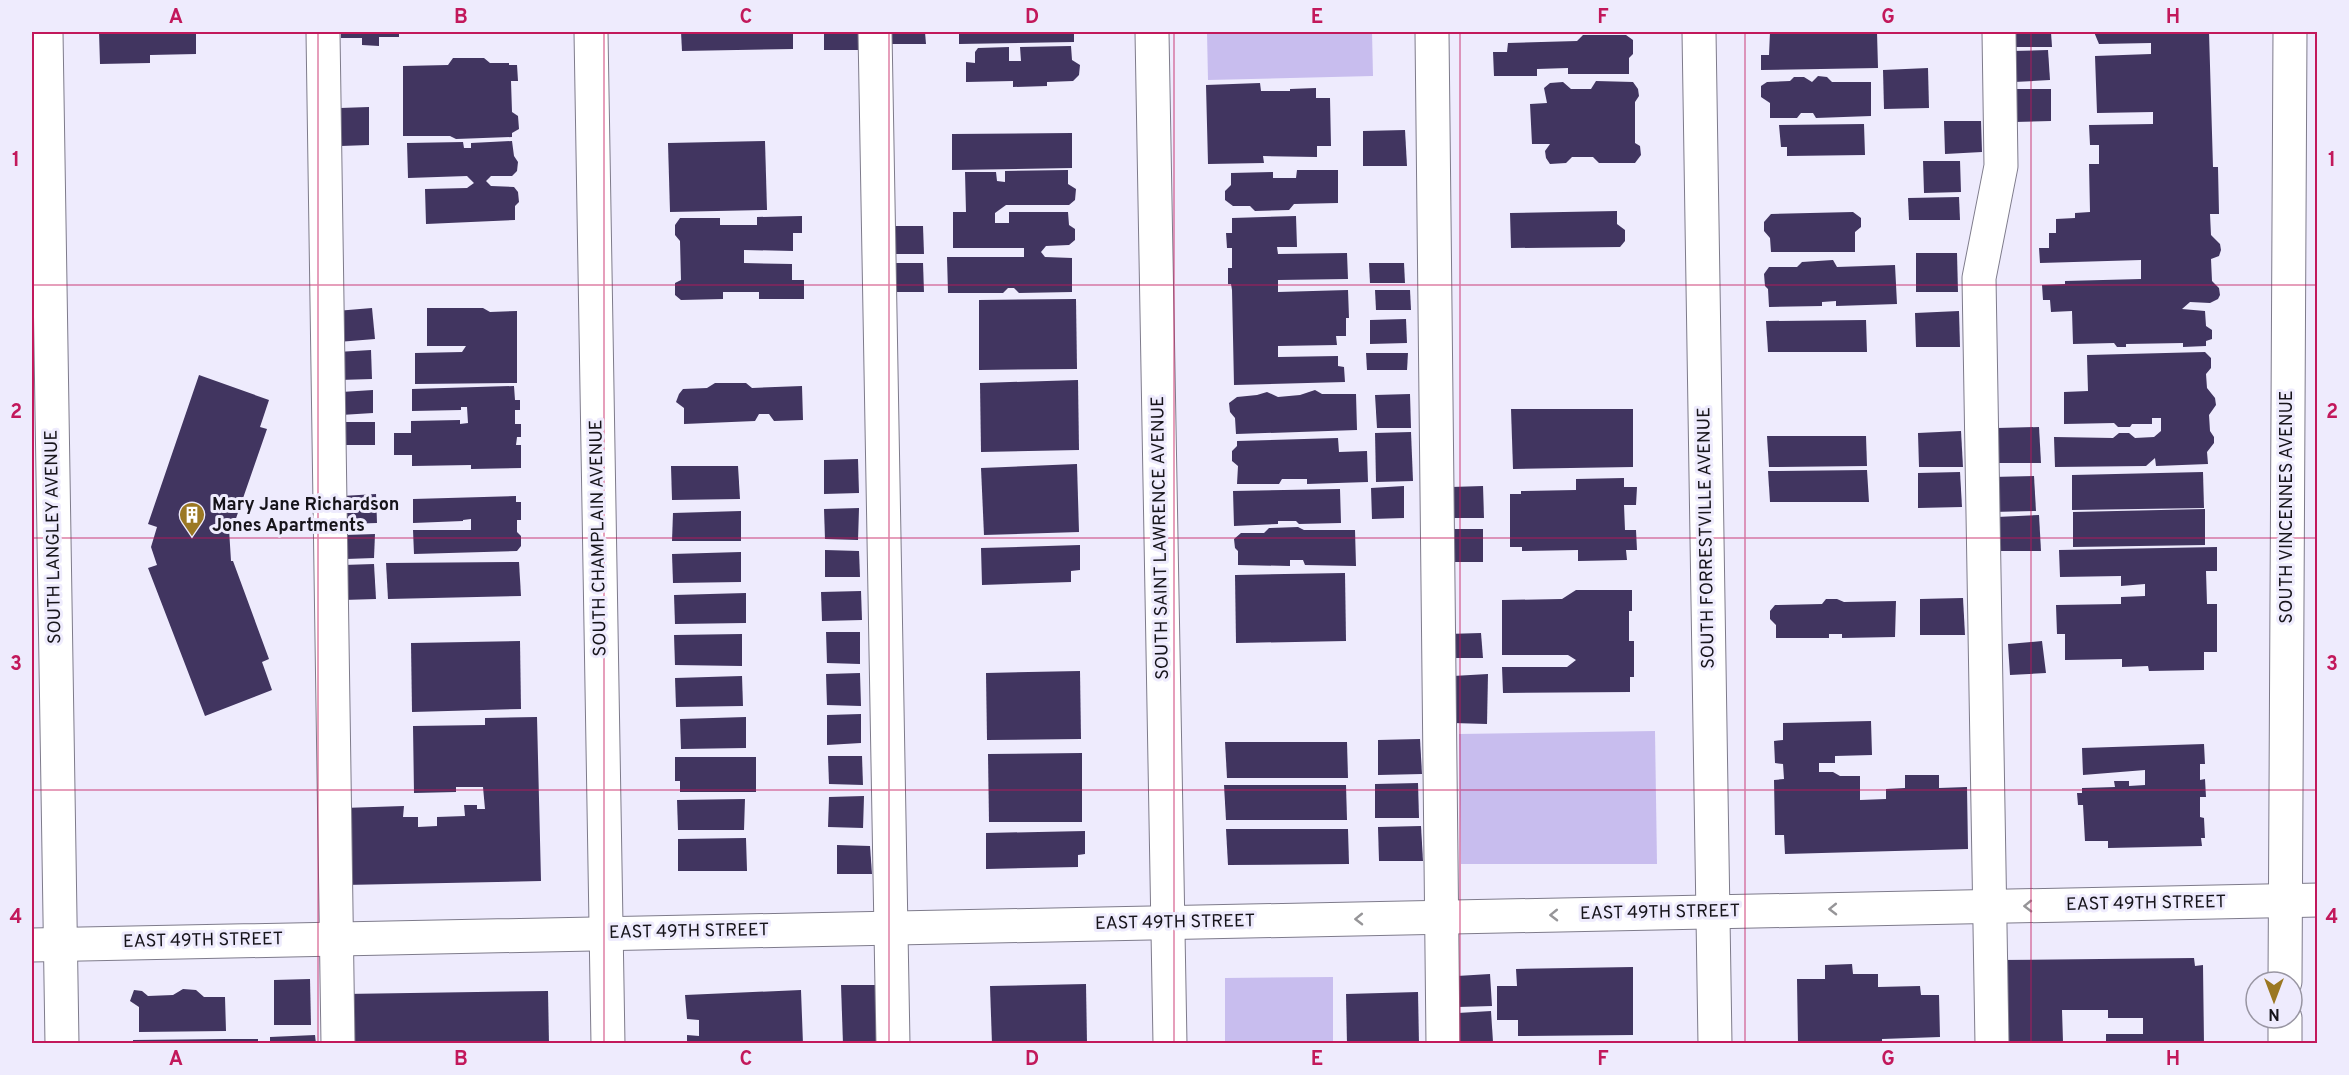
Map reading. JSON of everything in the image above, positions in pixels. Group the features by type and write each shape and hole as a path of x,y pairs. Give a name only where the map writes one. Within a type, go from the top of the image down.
{"street":[{"name":"SOUTH LANGLEY AVENUE","path":"46,32 46,945 62,1044"},
{"path":"323,32 338,1044"},
{"name":"SOUTH CHAMPLAIN AVENUE","path":"591,32 608,1044"},
{"path":"875,32 893,1044"},
{"name":"SOUTH SAINT LAWRENCE AVENUE","path":"1152,32 1170,1044"},
{"path":"1432,32 1443,1044"},
{"name":"SOUTH FORRESTVILLE AVENUE","path":"1698,32 1715,1044"},
{"path":"1992,1044 1979,278 2001,166 1999,32"},
{"name":"SOUTH VINCENNES AVENUE","path":"2285,970 2290,32"},
{"name":"EAST 49TH STREET","path":"46,945 2318,900"}],"shaded area":[{"path":"1207,32 1372,32 1373,76 1208,80"},
{"path":"1655,731 1657,864 1461,864 1459,734"},
{"path":"1333,977 1333,1043 1225,1043 1225,978"}],"building":[{"path":"99,32 196,33 196,54 150,55 150,63 100,64"},
{"path":"341,32 399,32 399,37 379,37 379,46 362,45 362,38 341,38"},
{"path":"681,32 793,32 793,49 682,51"},
{"path":"824,32 858,32 859,50 824,50"},
{"path":"891,32 925,32 926,44 891,44"},
{"path":"959,32 1074,32 1074,42 959,44"},
{"path":"1770,32 1877,32 1878,68 1761,70 1761,55 1769,55"},
{"path":"2015,32 2051,32 2052,47 2016,47"},
{"path":"2094,32 2209,32 2213,167 2218,167 2219,214 2210,214 2211,235 2220,244 2221,250 2219,256 2211,259 2212,281 2219,288 2220,295 2218,299 2210,303 2190,302 2182,309 2205,311 2206,326 2212,330 2212,339 2206,341 2206,346 2183,347 2183,343 2126,344 2126,347 2117,347 2114,343 2073,344 2072,311 2051,312 2050,300 2043,300 2042,285 2065,284 2065,281 2141,279 2141,260 2040,263 2039,248 2049,248 2049,233 2056,233 2056,219 2075,218 2075,213 2090,212 2089,164 2099,164 2099,145 2090,145 2089,125 2153,124 2153,112 2097,113 2095,56 2151,54 2151,43 2099,44"},
{"path":"1583,35 1626,35 1633,40 1633,54 1629,58 1629,74 1568,74 1568,68 1537,69 1537,76 1494,76 1493,52 1507,52 1508,43 1577,41"},
{"path":"1071,46 1072,60 1080,65 1079,75 1073,81 1047,82 1047,86 1013,87 1013,81 966,82 966,62 975,63 975,52 978,48 1009,47 1009,61 1021,61 1020,47"},
{"path":"2048,50 2050,80 2014,82 2012,51"},
{"path":"453,58 484,58 490,63 517,65 518,81 511,81 512,112 518,116 519,129 512,133 512,137 456,139 450,136 403,136 403,66 448,65"},
{"path":"1928,68 1929,108 1884,109 1883,70"},
{"path":"1818,76 1827,77 1832,82 1871,82 1871,116 1816,118 1813,113 1801,113 1797,118 1770,118 1770,103 1761,97 1761,86 1767,82 1790,81 1794,77 1804,77 1812,82"},
{"path":"1596,81 1633,82 1638,89 1639,96 1635,102 1635,143 1640,146 1641,155 1635,163 1599,163 1593,157 1572,157 1566,163 1550,164 1545,151 1550,144 1532,144 1530,104 1547,103 1544,88 1550,83 1563,82 1571,89 1591,89"},
{"path":"1260,83 1261,91 1316,88 1316,98 1330,98 1331,146 1317,146 1317,157 1263,156 1264,163 1208,164 1206,85"},
{"path":"2014,89 2051,89 2051,121 2014,122"},
{"path":"369,107 369,145 341,146 340,108"},
{"path":"1944,121 1981,121 1982,152 1945,154"},
{"path":"1864,124 1865,155 1787,156 1787,147 1781,147 1779,125"},
{"path":"1405,130 1407,166 1363,166 1363,131"},
{"path":"1072,133 1072,168 952,170 952,134"},
{"path":"512,141 514,156 518,162 517,171 512,176 491,176 486,181 491,186 514,187 518,192 519,202 515,206 515,220 426,224 425,189 467,188 474,183 467,176 408,178 407,143 463,142 464,148 471,148 471,143"},
{"path":"765,141 767,210 670,212 668,143"},
{"path":"1923,161 1960,161 1961,192 1924,193"},
{"path":"1068,170 1068,184 1076,189 1075,200 1069,205 1006,205 995,213 995,223 1009,223 1009,212 1068,212 1069,225 1075,229 1075,240 1069,245 1046,246 1041,252 1045,257 1072,258 1072,292 1019,293 1014,288 1008,288 1003,293 948,293 947,257 1024,257 1024,248 953,248 953,212 966,212 965,172 996,172 997,181 1005,182 1005,171"},
{"path":"1297,170 1338,170 1338,203 1294,204 1289,210 1255,211 1250,206 1233,206 1225,200 1225,191 1231,185 1231,173 1273,172 1273,178 1296,178"},
{"path":"1959,197 1960,220 1909,220 1908,198"},
{"path":"1617,211 1617,224 1625,230 1625,241 1620,247 1511,248 1510,213"},
{"path":"1853,212 1861,218 1861,227 1855,232 1855,252 1771,252 1770,238 1764,231 1764,222 1771,214"},
{"path":"802,216 802,233 793,233 793,251 744,250 744,263 792,264 792,280 804,280 804,299 759,299 759,292 723,292 723,299 681,300 675,295 675,283 681,280 680,241 675,235 675,225 680,218 720,218 720,225 757,225 757,217"},
{"path":"1296,216 1297,247 1277,247 1278,254 1347,253 1348,279 1278,280 1278,292 1348,290 1349,318 1346,318 1346,336 1336,336 1337,345 1278,346 1278,357 1338,356 1338,366 1344,367 1345,382 1234,385 1232,290 1231,284 1228,284 1228,268 1232,268 1232,248 1227,248 1226,233 1232,233 1232,218"},
{"path":"889,226 923,226 924,254 890,254"},
{"path":"1916,253 1957,253 1958,292 1916,292"},
{"path":"1833,260 1837,267 1895,265 1897,304 1836,306 1836,301 1822,302 1822,306 1769,307 1764,274 1769,267 1797,267 1802,262"},
{"path":"889,263 923,263 924,292 890,292"},
{"path":"1369,263 1404,263 1405,283 1370,283"},
{"path":"1375,290 1410,290 1411,310 1376,310"},
{"path":"1076,299 1077,369 979,370 979,300"},
{"path":"372,308 375,339 338,342 336,311"},
{"path":"427,308 483,308 490,312 517,311 517,383 415,384 415,353 462,352 466,346 427,346"},
{"path":"1959,311 1960,347 1916,347 1915,313"},
{"path":"1406,319 1407,343 1370,344 1370,320"},
{"path":"1866,320 1867,352 1768,352 1766,321"},
{"path":"371,350 372,379 339,380 337,352"},
{"path":"2205,352 2211,358 2211,368 2206,374 2207,388 2215,398 2216,405 2209,415 2210,431 2214,437 2214,443 2207,452 2208,464 2156,466 2155,458 2146,466 2055,467 2054,437 2113,438 2119,433 2129,433 2135,438 2154,437 2161,431 2161,418 2152,418 2152,424 2132,424 2130,427 2118,427 2114,423 2064,424 2064,392 2088,391 2087,355"},
{"path":"1366,353 1408,353 1407,370 1367,370"},
{"name":"Mary Jane Richardson Jones Apartments","path":"199,375 269,400 260,427 267,429 233,527 229,529 231,561 233,561 269,659 262,662 272,690 205,716 148,568 157,565 151,547 157,527 148,524"},
{"path":"1078,380 1079,450 981,452 980,383"},
{"path":"715,383 746,383 752,388 802,386 803,420 774,421 769,414 759,414 755,421 684,424 684,408 676,402 679,394 683,389 707,388"},
{"path":"514,386 515,400 520,400 520,410 515,410 515,424 521,424 521,437 517,437 516,445 521,445 521,468 471,469 471,465 412,466 412,455 394,455 394,433 411,433 411,421 460,420 460,424 468,423 467,407 461,407 461,410 412,411 412,389"},
{"path":"373,390 373,413 341,415 341,392"},
{"path":"1315,390 1322,394 1356,394 1357,430 1236,434 1235,418 1230,412 1229,403 1237,397 1267,392 1278,397 1300,395"},
{"path":"1410,394 1411,428 1377,428 1375,395"},
{"path":"1511,409 1633,409 1633,467 1513,469"},
{"path":"342,422 375,422 375,445 342,445"},
{"path":"2039,427 2041,463 1997,463 1997,428"},
{"path":"1961,431 1963,467 1919,467 1918,433"},
{"path":"1411,432 1413,481 1376,482 1375,433"},
{"path":"1767,436 1866,436 1867,466 1769,467"},
{"path":"1338,438 1339,452 1367,451 1368,482 1307,484 1307,479 1282,479 1279,484 1237,484 1238,466 1232,461 1232,451 1237,446 1237,441"},
{"path":"858,459 859,493 824,494 824,460"},
{"path":"1077,464 1079,532 984,535 981,468"},
{"path":"671,466 738,466 740,499 672,500"},
{"path":"1867,470 1869,502 1770,502 1768,471"},
{"path":"1960,472 1962,507 1918,508 1918,473"},
{"path":"2203,472 2204,508 2072,510 2072,475"},
{"path":"2034,476 2036,511 1992,512 1992,477"},
{"path":"1624,478 1624,487 1637,487 1636,505 1624,505 1625,530 1636,530 1637,550 1626,550 1627,560 1578,561 1578,550 1522,551 1522,547 1510,547 1510,494 1521,494 1521,491 1576,490 1576,479"},
{"path":"1404,486 1404,518 1372,519 1371,488"},
{"path":"1483,486 1484,518 1450,518 1451,487"},
{"path":"1340,489 1341,523 1299,524 1296,521 1278,521 1278,524 1234,526 1233,491"},
{"path":"376,494 377,523 344,524 342,496"},
{"path":"516,496 516,502 521,502 521,520 517,520 517,532 521,536 521,546 517,551 414,554 413,530 471,530 471,519 413,523 413,499"},
{"path":"859,508 858,540 825,539 824,509"},
{"path":"2205,509 2205,545 2073,547 2073,512"},
{"path":"741,511 741,541 672,541 673,513"},
{"path":"2039,515 2041,551 1997,551 1997,517"},
{"path":"1298,527 1304,530 1355,530 1356,566 1305,565 1303,560 1290,560 1290,566 1238,565 1238,551 1235,548 1234,539 1241,533 1264,533 1269,528"},
{"path":"1452,529 1483,529 1483,562 1451,562"},
{"path":"375,534 374,558 346,559 345,535"},
{"path":"1080,545 1080,570 1071,571 1071,582 982,585 981,548"},
{"path":"2217,547 2217,571 2206,571 2207,604 2217,604 2217,652 2204,652 2204,670 2149,671 2148,666 2122,667 2122,659 2065,660 2065,634 2057,634 2056,605 2121,604 2121,597 2145,596 2145,584 2121,586 2121,576 2060,577 2059,550"},
{"path":"825,550 859,551 860,577 825,577"},
{"path":"741,552 741,582 673,583 672,554"},
{"path":"519,562 521,596 388,599 386,563"},
{"path":"374,564 376,599 343,600 343,565"},
{"path":"1345,573 1346,641 1236,643 1235,575"},
{"path":"1576,590 1632,590 1629,641 1634,641 1634,677 1630,677 1630,692 1503,693 1502,667 1567,667 1576,660 1568,655 1502,655 1502,600 1562,599"},
{"path":"861,591 862,620 822,621 821,592"},
{"path":"746,593 746,623 675,624 674,595"},
{"path":"1963,598 1965,635 1920,635 1920,599"},
{"path":"1826,599 1837,599 1844,602 1896,601 1895,637 1842,638 1842,634 1829,634 1829,638 1776,638 1776,625 1770,619 1770,611 1775,605 1822,604"},
{"path":"826,632 860,632 860,664 827,663"},
{"path":"1481,633 1483,658 1449,658 1447,634"},
{"path":"742,634 742,666 675,665 674,635"},
{"path":"520,641 521,709 412,712 411,643"},
{"path":"2042,641 2046,673 2010,675 2008,644"},
{"path":"1080,671 1081,739 987,740 986,673"},
{"path":"860,673 861,706 827,705 826,674"},
{"path":"1488,674 1487,724 1453,723 1453,676"},
{"path":"742,676 743,706 676,707 675,678"},
{"path":"861,714 861,743 827,745 827,715"},
{"path":"537,717 541,881 344,885 343,808 404,806 403,817 418,817 418,827 437,826 437,817 465,816 464,805 477,805 477,809 485,809 483,787 456,787 456,792 414,793 413,726 485,725 485,718"},
{"path":"746,717 746,748 681,749 680,719"},
{"path":"1871,721 1872,755 1835,756 1835,763 1819,763 1819,772 1833,772 1840,776 1860,776 1860,800 1886,799 1886,789 1905,788 1905,775 1939,775 1939,788 1967,787 1968,849 1785,854 1784,835 1775,835 1774,780 1784,779 1783,764 1775,763 1774,741 1783,740 1783,723"},
{"path":"1420,739 1422,774 1378,775 1378,740"},
{"path":"1225,742 1347,742 1348,778 1227,778"},
{"path":"2204,744 2205,764 2200,764 2200,780 2205,779 2206,797 2200,797 2200,817 2204,818 2205,838 2201,838 2202,846 2108,848 2108,841 2085,841 2083,805 2078,805 2077,793 2082,793 2082,788 2115,787 2114,781 2129,781 2129,786 2145,785 2145,770 2083,775 2082,748"},
{"path":"1082,753 1082,822 989,822 988,754"},
{"path":"828,756 862,756 863,785 829,784"},
{"path":"675,757 756,757 756,792 680,792 680,781 675,781"},
{"path":"1418,783 1419,818 1375,818 1375,784"},
{"path":"1224,785 1346,785 1347,820 1226,820"},
{"path":"864,796 863,828 828,827 829,797"},
{"path":"745,799 744,830 678,830 677,800"},
{"path":"1421,826 1423,861 1379,861 1378,827"},
{"path":"1226,829 1348,829 1349,864 1228,865"},
{"path":"1085,831 1085,854 1078,855 1078,867 986,869 986,833"},
{"path":"746,838 747,871 678,871 678,839"},
{"path":"837,845 870,846 872,874 837,874"},
{"path":"2194,958 2195,966 2203,965 2204,1044 2106,1044 2106,1034 2143,1034 2143,1018 2108,1018 2108,1010 2062,1010 2063,1042 2000,1044 1999,960"},
{"path":"1852,964 1853,974 1878,974 1878,987 1920,986 1921,995 1939,995 1940,1037 1882,1039 1882,1044 1798,1044 1797,979 1825,979 1825,965"},
{"path":"1633,967 1633,1035 1518,1036 1518,1020 1497,1020 1497,986 1517,986 1516,969"},
{"path":"1490,974 1492,1006 1458,1007 1457,976"},
{"path":"310,979 311,1025 274,1025 274,980"},
{"path":"1086,984 1087,1044 992,1044 990,986"},
{"path":"841,985 878,985 880,1044 843,1044"},
{"path":"183,989 196,990 204,997 225,997 226,1031 139,1032 139,1007 130,1001 134,990 142,991 148,996 173,995"},
{"path":"801,990 803,1044 687,1044 687,1035 699,1036 699,1020 687,1019 685,995"},
{"path":"548,991 549,1044 345,1044 344,994"},
{"path":"1418,992 1419,1044 1347,1044 1346,994"},
{"path":"1491,1011 1493,1042 1459,1044 1458,1013"},
{"path":"315,1035 316,1044 270,1044 270,1037"},
{"path":"258,1039 258,1044 133,1044 133,1040"}],"place":[{"name":"Mary Jane Richardson Jones Apartments","path":"192,538"}]}
